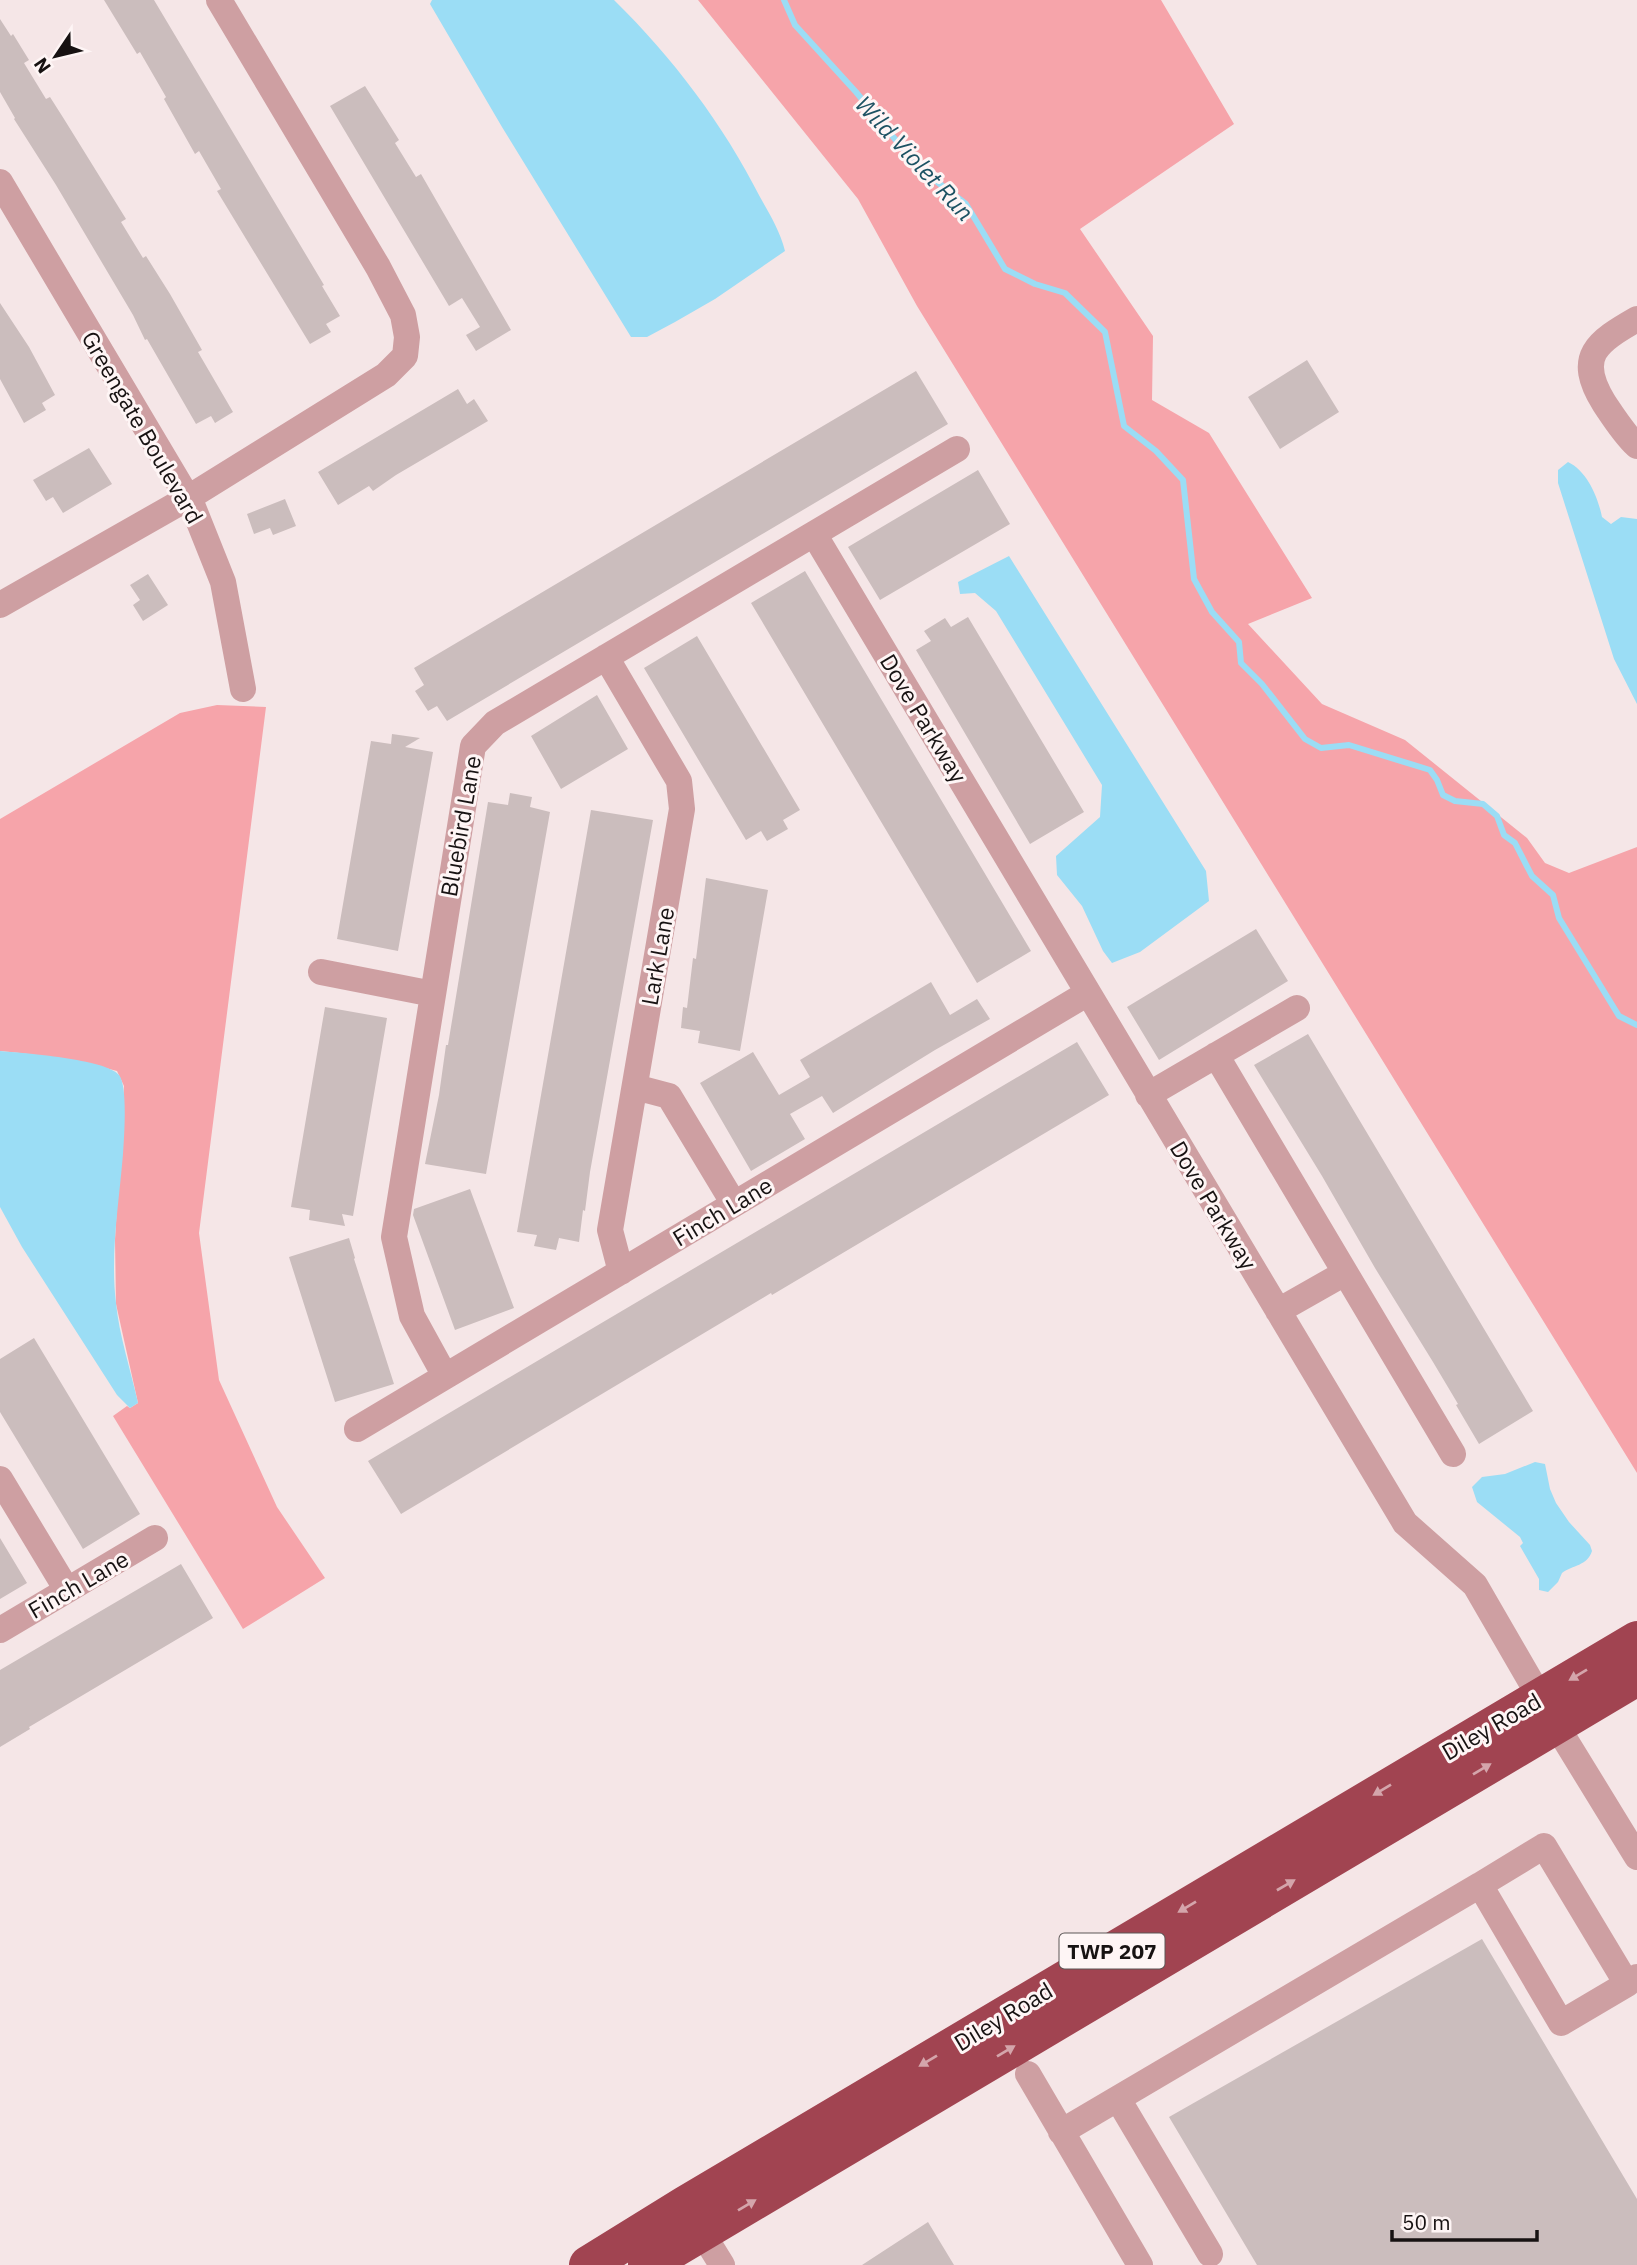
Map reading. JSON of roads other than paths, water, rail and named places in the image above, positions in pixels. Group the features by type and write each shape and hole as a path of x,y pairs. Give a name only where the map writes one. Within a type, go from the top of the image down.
{"highway":[{"name":"Diley Road","path":"588,2265 694,2218 1548,1712 1637,1640"},
{"name":"Diley Road","path":"1548,1712 1637,1677"},
{"name":"Diley Road","path":"647,2265 694,2218"}],"street":[{"path":"0,605 188,498 386,375 405,356 407,337 403,316 378,267 219,0"},
{"name":"Greengate Boulevard","path":"0,182 194,507 223,582 243,689"},
{"path":"1637,319 1605,339 1590,363 1596,390 1637,446"},
{"name":"Bluebird Lane","path":"445,1376 412,1316 394,1237 473,746 495,723 957,449"},
{"name":"Dove Parkway","path":"814,534 1405,1523 1475,1585 1548,1712 1637,1857"},
{"name":"Lark Lane","path":"606,657 679,781 682,808 610,1230 621,1272"},
{"path":"321,972 433,994"},
{"name":"Finch Lane","path":"357,1429 1088,993"},
{"path":"1149,1095 1297,1008"},
{"path":"1216,1055 1453,1454"},
{"path":"635,1087 669,1096 734,1204"},
{"path":"1278,1311 1345,1272"},
{"path":"0,1479 67,1590"},
{"name":"Finch Lane","path":"0,1630 155,1538"},
{"path":"1061,2132 1544,1846 1632,1980 1561,2023 1480,1885"},
{"path":"1028,2074 1140,2265"},
{"path":"1118,2099 1210,2254"},
{"path":"694,2218 722,2265"}],"water":[{"path":"432,0 614,0 656,45 713,118 746,170 771,217 785,251 715,299 675,322 647,337 631,337 502,127 430,4"},
{"path":"1568,462 1581,472 1591,485 1602,517 1611,524 1621,517 1637,519 1637,704 1614,659 1558,483 1558,470"},
{"path":"1009,556 1206,871 1209,901 1140,952 1112,963 1103,951 1082,906 1057,875 1056,856 1100,817 1102,785 996,611 975,593 960,594 958,582"},
{"path":"0,1051 82,1061 111,1069 122,1081 125,1125 114,1285 120,1328 138,1403 130,1408 117,1395 22,1247 0,1207"},
{"path":"1535,1462 1545,1464 1556,1503 1592,1551 1583,1562 1562,1573 1558,1582 1548,1592 1539,1590 1539,1579 1520,1546 1523,1543 1520,1537 1477,1502 1472,1487 1482,1477 1505,1474"}],"waterway":[{"name":"Wild Violet Run","path":"784,0 795,25 856,92 919,168 966,204 1005,269 1035,284 1065,293 1105,332 1124,426 1156,451 1183,480 1194,579 1212,612 1239,642 1241,663 1262,684 1305,739 1321,748 1349,745 1430,770 1443,795 1455,801 1483,804 1497,816 1504,835 1515,843 1532,876 1553,895 1559,918 1619,1016 1637,1025"}]}
